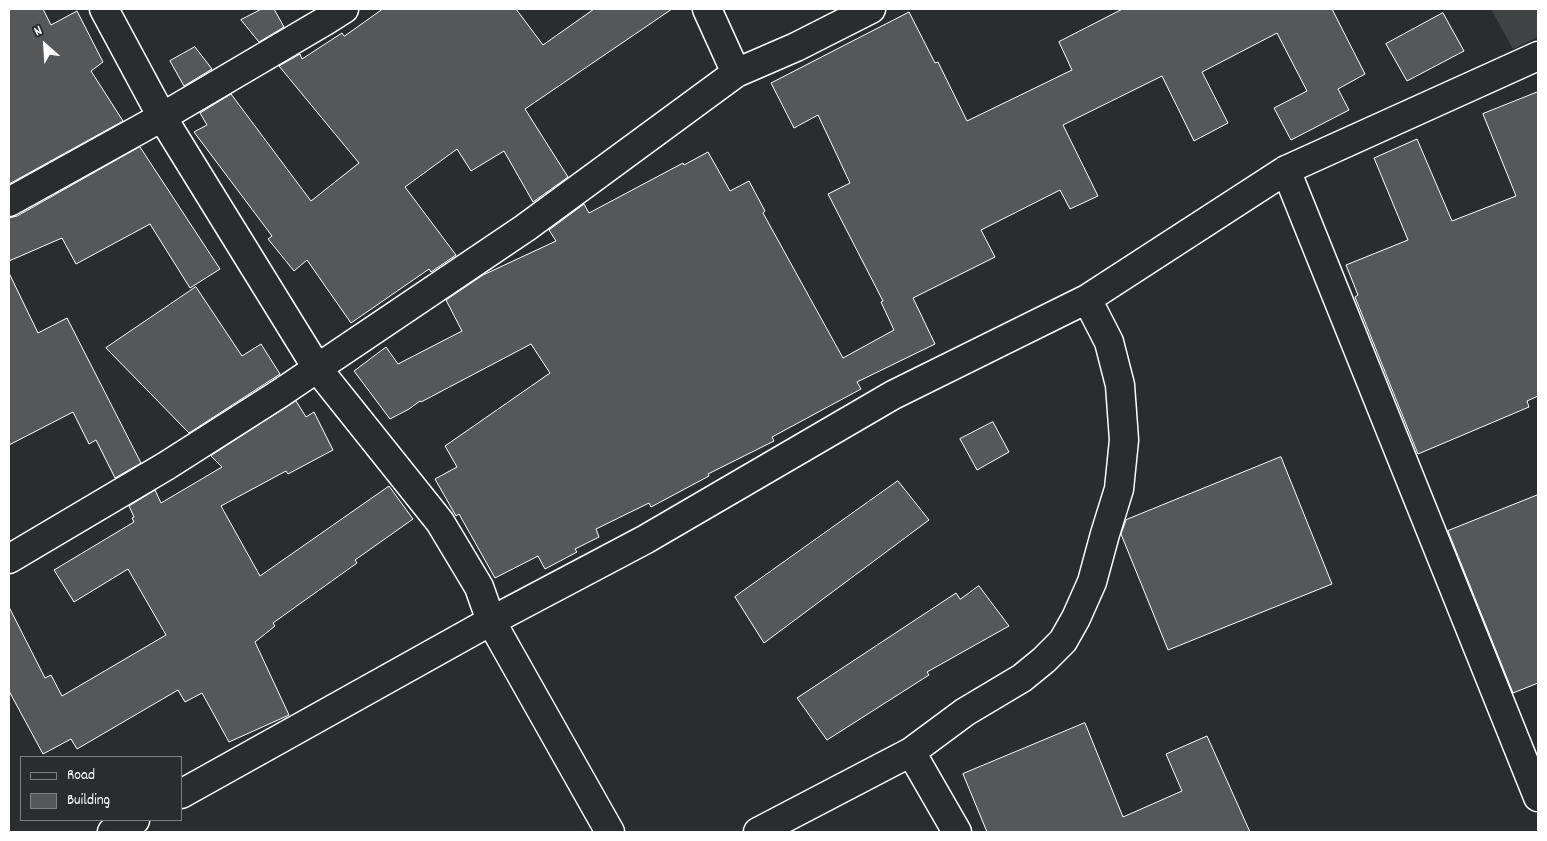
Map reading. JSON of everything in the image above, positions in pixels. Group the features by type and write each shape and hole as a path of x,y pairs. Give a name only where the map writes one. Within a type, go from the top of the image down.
{"street":[{"path":"104,9 162,117 317,368 440,522 479,586 491,620 610,832"},
{"path":"9,202 162,117 344,9"},
{"path":"707,9 736,73"},
{"path":"9,559 166,466 317,368 525,228 736,73 796,47 871,9"},
{"path":"182,793 491,620 646,539 893,395 1087,299 1286,170 1538,56"},
{"path":"1286,170 1538,797"},
{"path":"758,832 911,752 965,712 1022,678 1044,660 1063,640 1076,618 1092,582 1119,489 1124,440 1120,385 1114,359 1109,342 1087,299"},
{"path":"911,752 957,832"},
{"path":"112,832 133,821"}],"shaded area":[{"path":"1491,9 1538,9 1538,37 1513,49"}],"building":[{"path":"9,9 43,9 51,25 77,11 103,62 91,71 123,121 9,184"},
{"path":"262,9 274,9 284,27 259,42 241,20"},
{"path":"383,9 516,9 543,45 594,9 672,9 525,109 568,177 533,202 504,151 471,171 457,149 405,187 456,255 431,272 429,269 351,323 307,260 294,271 268,239 272,236 194,132 207,125 200,113 231,94 311,201 359,163 279,66 300,54 302,59 342,33 344,36"},
{"path":"1123,9 1332,9 1365,74 1338,89 1349,110 1291,140 1274,108 1307,91 1277,33 1202,72 1228,123 1194,141 1162,76 1063,125 1098,196 1070,209 1060,190 981,230 995,257 913,298 935,344 857,382 861,389 772,437 774,441 708,474 709,476 651,507 649,503 596,529 599,537 575,549 577,552 545,569 538,556 495,578 459,514 456,516 435,479 457,467 445,446 550,373 531,344 420,401 390,419 354,371 386,347 398,364 462,331 446,300 483,275 556,241 549,230 584,204 589,213 683,163 684,165 708,152 730,191 749,181 765,211 763,213 843,358 894,330 881,302 883,301 828,194 850,183 818,115 794,128 771,83 909,12 935,63 938,62 967,121 1072,70 1059,42"},
{"path":"1443,13 1464,51 1407,81 1386,44"},
{"path":"195,47 212,69 184,86 170,61"},
{"path":"1538,92 1538,396 1527,401 1529,407 1418,454 1355,297 1358,295 1346,265 1408,240 1374,158 1417,139 1452,221 1516,196 1483,114"},
{"path":"140,147 220,269 190,288 150,224 76,264 62,238 9,261 9,218 17,216"},
{"path":"9,273 38,333 67,318 141,463 115,478 96,440 89,444 73,412 9,445"},
{"path":"196,287 242,356 261,344 280,374 189,433 106,348"},
{"path":"296,401 306,417 314,412 333,450 288,474 286,471 221,506 260,576 389,486 413,519 355,560 357,563 273,623 275,626 255,642 289,715 229,742 202,693 185,702 178,690 77,749 71,739 43,754 9,691 9,607 45,678 51,675 62,696 166,635 128,569 74,602 54,570 134,522 129,506 155,490 161,503 222,467 211,456"},
{"path":"993,422 1009,452 977,470 960,439"},
{"path":"1281,457 1332,584 1168,650 1121,534 1126,520"},
{"path":"898,481 929,520 764,643 735,597"},
{"path":"1538,495 1538,683 1513,693 1448,531"},
{"path":"979,586 1009,626 927,672 929,675 827,740 797,698 956,593 960,599"},
{"path":"1085,723 1123,817 1182,791 1166,754 1207,736 1250,832 987,832 963,774"}]}
